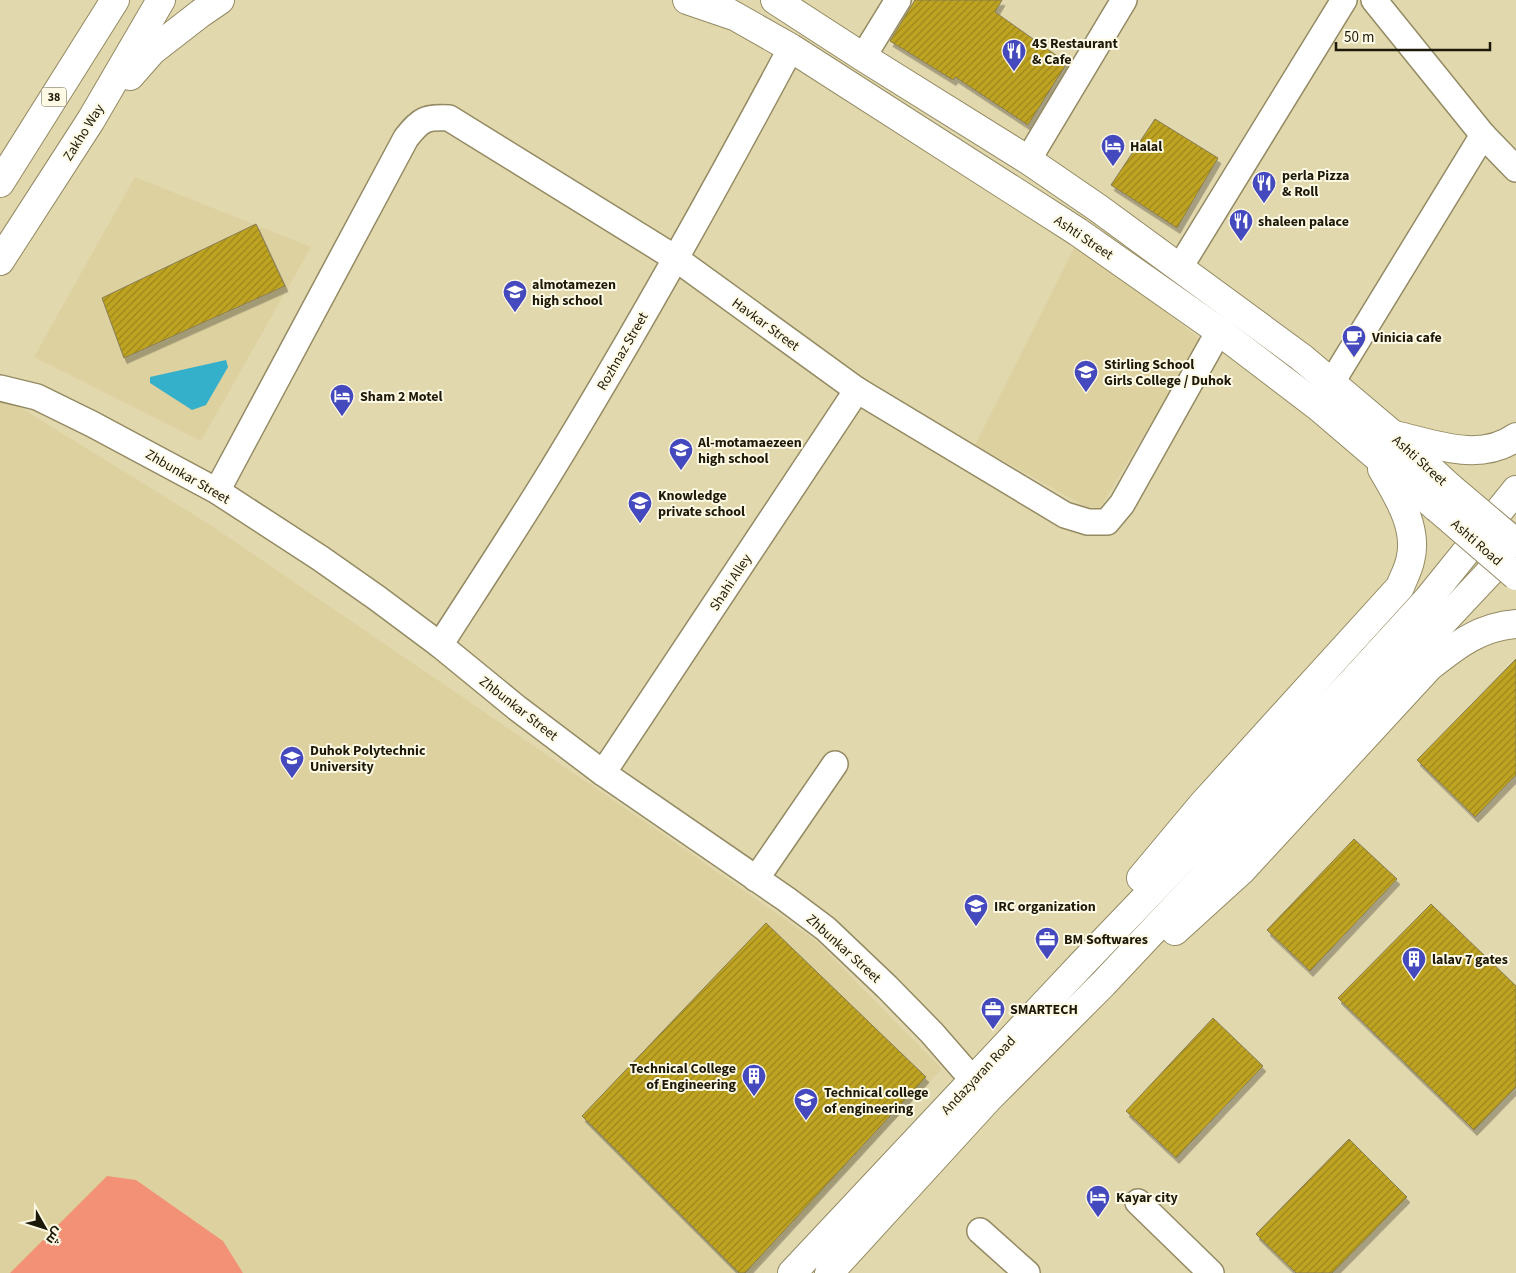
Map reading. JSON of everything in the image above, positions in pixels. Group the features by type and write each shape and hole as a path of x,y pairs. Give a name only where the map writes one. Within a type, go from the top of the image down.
{"main road":[{"name":"Zakho Way","path":"0,261 91,120 161,0"},
{"path":"91,120 152,51 220,0"},
{"path":"687,0 730,15"},
{"name":"Ashti Street","path":"707,0 730,15 791,48 1070,227 1219,331 1320,408 1372,453 1445,498"},
{"name":"Ashti Street","path":"775,0 1028,160 1180,267 1302,357 1392,434 1445,498"},
{"name":"38","path":"0,183 112,4"},
{"path":"1392,434 1475,452 1495,448 1516,437"},
{"path":"1082,964 1132,889 1202,806 1400,588 1410,560 1412,535 1400,498 1372,453"},
{"path":"1082,964 1422,606 1516,490"},
{"name":"Ashti Road","path":"1445,498 1516,542"},
{"name":"Ashti Road","path":"1445,498 1516,576"},
{"path":"1103,984 1516,542"},
{"path":"1103,984 1176,930 1240,871 1429,667 1454,647 1475,634 1492,628 1516,624"},
{"name":"Andazyaran Road","path":"829,1273 981,1090 1082,964"},
{"name":"Andazyaran Road","path":"792,1273 981,1090 1103,984"}],"street":[{"path":"863,57 898,0"},
{"path":"1028,160 1124,0"},
{"path":"1180,267 1344,0"},
{"path":"1374,0 1483,134 1516,169"},
{"name":"Rozhnaz Street","path":"440,645 548,478 675,258 791,48"},
{"name":"Havkar Street","path":"217,491 406,138 417,124 431,118 449,118 675,258 857,390 1066,515 1088,522 1107,522 1122,504 1219,331"},
{"path":"1332,382 1483,134"},
{"name":"Zhbunkar Street","path":"0,388 37,397 132,444 217,491 320,558 440,645 517,708 603,773 826,929 894,993 932,1033 981,1090"},
{"name":"Shahi Alley","path":"603,773 857,390"},
{"path":"756,879 835,764"},
{"path":"1138,1202 1211,1273"},
{"path":"980,1231 1027,1273"}],"shaded area":[{"path":"135,177 311,247 201,441 34,357"},
{"name":"Stirling School Girls College / Duhok","path":"1075,246 1157,305 1201,340 1097,513 975,445"},
{"name":"Duhok Polytechnic University","path":"0,396 212,526 816,941 942,1069 750,1273 0,1273"},
{"path":"107,1176 136,1180 223,1241 243,1273 10,1273"}],"water":[{"path":"226,360 228,367 206,405 192,410 150,383 150,377"}],"building":[{"path":"915,0 1002,0 995,12 1067,63 1028,125 955,77 953,80 890,41"},
{"path":"1155,119 1218,158 1177,228 1111,185"},
{"path":"256,224 285,286 124,358 102,298"},
{"path":"1516,659 1516,775 1475,817 1417,760"},
{"path":"1354,839 1397,879 1310,971 1267,930"},
{"path":"1431,904 1516,986 1516,1087 1474,1130 1338,998"},
{"name":"Technical College of Engineering","path":"766,923 926,1077 745,1273 739,1273 582,1116"},
{"path":"1213,1018 1263,1066 1176,1158 1126,1111"},
{"path":"1349,1139 1407,1197 1332,1273 1296,1273 1256,1234"}],"place":[{"name":"4S Restaurant & Cafe","path":"1014,72"},
{"name":"Halal","path":"1113,167"},
{"name":"perla Pizza & Roll","path":"1264,204"},
{"name":"shaleen palace","path":"1241,242"},
{"name":"almotamezen high school","path":"515,313"},
{"name":"Vinicia cafe","path":"1354,358"},
{"name":"Stirling School Girls College / Duhok","path":"1086,393"},
{"name":"Sham 2 Motel","path":"342,417"},
{"name":"Al-motamaezeen high school","path":"681,471"},
{"name":"Knowledge private school","path":"640,524"},
{"name":"Duhok Polytechnic University","path":"292,779"},
{"name":"IRC organization","path":"976,927"},
{"name":"BM Softwares","path":"1047,960"},
{"name":"lalav 7 gates","path":"1414,980"},
{"name":"SMARTECH","path":"993,1030"},
{"name":"Technical College of Engineering","path":"754,1097"},
{"name":"Technical college of engineering","path":"806,1121"},
{"name":"Kayar city","path":"1098,1218"}]}
